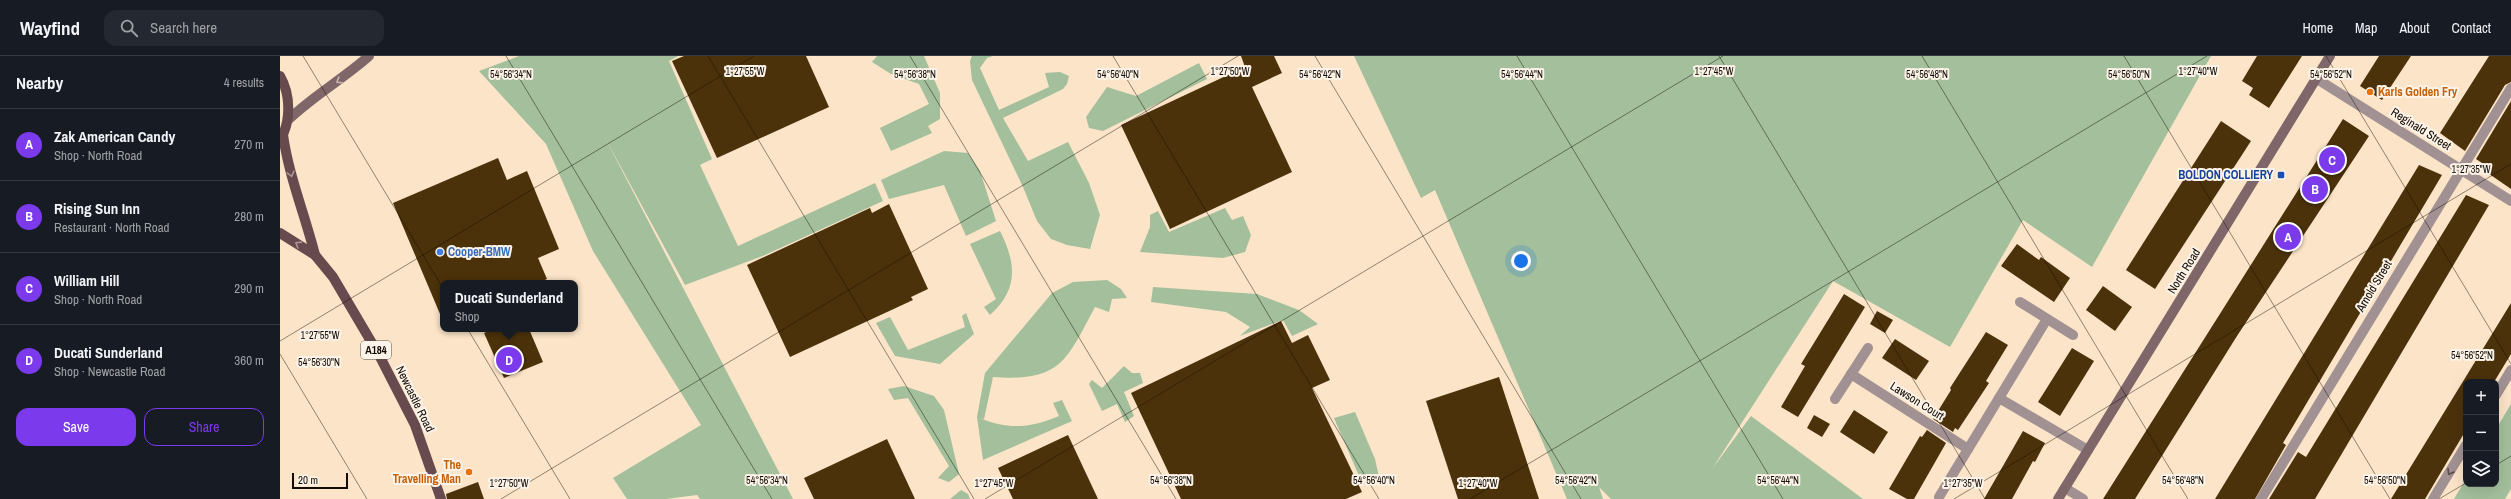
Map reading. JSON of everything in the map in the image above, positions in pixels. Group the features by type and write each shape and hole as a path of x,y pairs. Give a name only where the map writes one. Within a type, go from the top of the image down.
{"main road":[{"path":"280,76 288,98 288,120 282,138"},
{"name":"Newcastle Road","path":"282,138 290,174 306,218 315,255"},
{"name":"Newcastle Road","path":"280,233 315,255 333,277 362,326 415,425 441,499"}],"street":[{"path":"288,120 306,103 343,79 368,56"},
{"name":"North Road","path":"2058,499 2330,56"},
{"name":"Reginald Street","path":"2317,79 2511,201"},
{"name":"Arnold Street","path":"2260,499 2460,169 2511,88"},
{"path":"2020,302 2073,335"},
{"path":"1939,497 2047,319"},
{"path":"1835,400 1868,348"},
{"path":"2499,390 2511,370"},
{"name":"Lawson Court","path":"1851,374 1968,449"},
{"path":"1999,398 2088,450"},
{"path":"2433,499 2463,450"},
{"path":"2065,488 2084,499"}],"green space":[{"path":"519,56 678,56 669,61 712,159 700,165 738,246 875,183 883,201 765,255 685,285 604,136 793,499 700,499 697,495 666,499 627,499 613,478 701,425 593,251 546,144 479,71"},
{"path":"877,56 924,56 940,93 940,119 928,126 932,133 891,151 880,128 929,104 919,84 891,74 872,62"},
{"path":"972,56 993,56 987,58 980,68 999,110 1049,87 1045,73 1060,72 1069,76 1067,84 1063,89 1003,118 1028,161 1068,142 1089,183 1100,215 1090,249 1067,245 1051,239 1037,221 1023,187 972,80 970,61"},
{"path":"1354,56 2211,56 2092,267 2023,220 1950,347 1833,281 1712,469 1751,416 1863,499 1611,499 1599,487 1603,499 1567,499 1435,190 1421,198"},
{"path":"1199,63 1207,79 1103,131 1089,128 1086,117 1107,87 1136,96"},
{"path":"944,151 968,153 980,171 996,221 966,236 944,185 889,199 881,180"},
{"path":"1225,208 1232,220 1243,216 1251,235 1245,252 1223,258 1140,252 1150,227 1150,215 1158,211 1169,232"},
{"path":"1000,231 1012,265 1012,275 1006,295 990,315 984,307 996,299 970,244"},
{"path":"1107,280 1121,289 1127,298 1112,299 1109,312 1095,307 1068,354 1059,364 1048,371 1034,376 1016,378 993,377 984,419 980,418 990,422 1010,426 1039,423 1059,416 1053,403 1062,400 1072,421 983,460 977,417 985,373 1052,293 1073,282"},
{"path":"1153,287 1257,294 1299,310 1318,324 1292,336 1283,320 1240,336 1250,327 1226,312 1151,302"},
{"path":"966,313 974,334 940,364 895,356 876,323 890,317 908,350 965,327 962,316"},
{"path":"1124,366 1132,373 1140,373 1143,383 1124,392 1134,416 1125,422 1117,404 1102,411 1089,384 1092,380 1102,388"},
{"path":"904,386 934,396 944,410 959,474 949,482 938,478 949,466 908,398 894,400 888,389"},
{"path":"2511,404 2511,489 2505,499 2454,499 2463,484 2463,487 2499,487 2499,424"},
{"path":"1355,412 1375,459 1379,477 1359,476 1334,418"},
{"path":"961,490 968,494 970,499 950,499"}],"building":[{"path":"684,56 806,56 829,107 717,158 672,61"},
{"path":"1241,56 1274,56 1282,73 1252,87 1292,172 1170,229 1121,125 1245,67"},
{"path":"2257,56 2302,56 2269,108 2249,95 2253,88 2242,81"},
{"path":"2379,56 2411,56 2382,100 2360,86"},
{"path":"2489,56 2511,56 2511,82 2505,85 2465,151 2440,133"},
{"path":"2511,101 2511,189 2482,169 2485,165 2476,159"},
{"path":"2343,119 2369,136 2237,336 2135,499 2103,499"},
{"path":"2221,121 2251,141 2155,289 2126,270"},
{"path":"498,158 507,180 527,171 559,249 538,258 547,279 545,280 440,280 440,314 393,203"},
{"path":"2419,165 2442,175 2283,443 2286,445 2255,499 2215,499"},
{"path":"2466,195 2489,205 2315,499 2269,499 2298,452 2306,457"},
{"path":"889,204 928,289 911,297 913,300 790,357 747,265 870,208 872,213"},
{"path":"2017,244 2039,260 2041,257 2070,278 2054,302 2001,266"},
{"path":"2103,286 2132,307 2115,331 2086,310"},
{"path":"1844,294 1865,307 1798,417 1781,407 1805,366 1801,364"},
{"path":"2511,303 2511,354 2496,379 2464,379"},
{"path":"1877,311 1893,320 1885,333 1870,324"},
{"path":"1281,321 1292,343 1308,335 1330,380 1312,388 1362,492 1346,499 1181,499 1131,393"},
{"path":"530,332 543,362 504,378 484,333"},
{"path":"1986,332 2008,345 1986,381 1989,383 1958,430 1955,428 1953,432 1933,419 1951,390 1950,388"},
{"path":"1895,339 1929,361 1916,380 1882,358"},
{"path":"2072,348 2094,361 2060,416 2038,402"},
{"path":"1499,377 1539,499 1458,499 1426,401"},
{"path":"2463,381 2463,435 2425,499 2391,499"},
{"path":"1854,410 1888,432 1874,454 1840,432"},
{"path":"1814,415 1830,424 1822,437 1807,428"},
{"path":"1927,430 1946,443 1914,499 1907,499 1889,489 1920,436 1922,437"},
{"path":"2023,431 2045,443 2035,462 2033,461 2012,499 1984,499"},
{"path":"1068,435 1098,499 1013,499 998,468"},
{"path":"887,439 915,499 814,499 804,478"},
{"path":"478,482 484,499 447,499 446,494"}],"place":[{"name":"Karls Golden Fry","path":"2370,92"},
{"name":"William Hill","path":"2332,160"},
{"name":"BOLDON COLLIERY","path":"2281,175"},
{"name":"Rising Sun Inn","path":"2315,189"},
{"name":"Zak American Candy","path":"2288,237"},
{"name":"Cooper-BMW","path":"440,252"},
{"name":"Ducati Sunderland","path":"509,360"},
{"name":"The Travelling Man","path":"469,472"}]}
